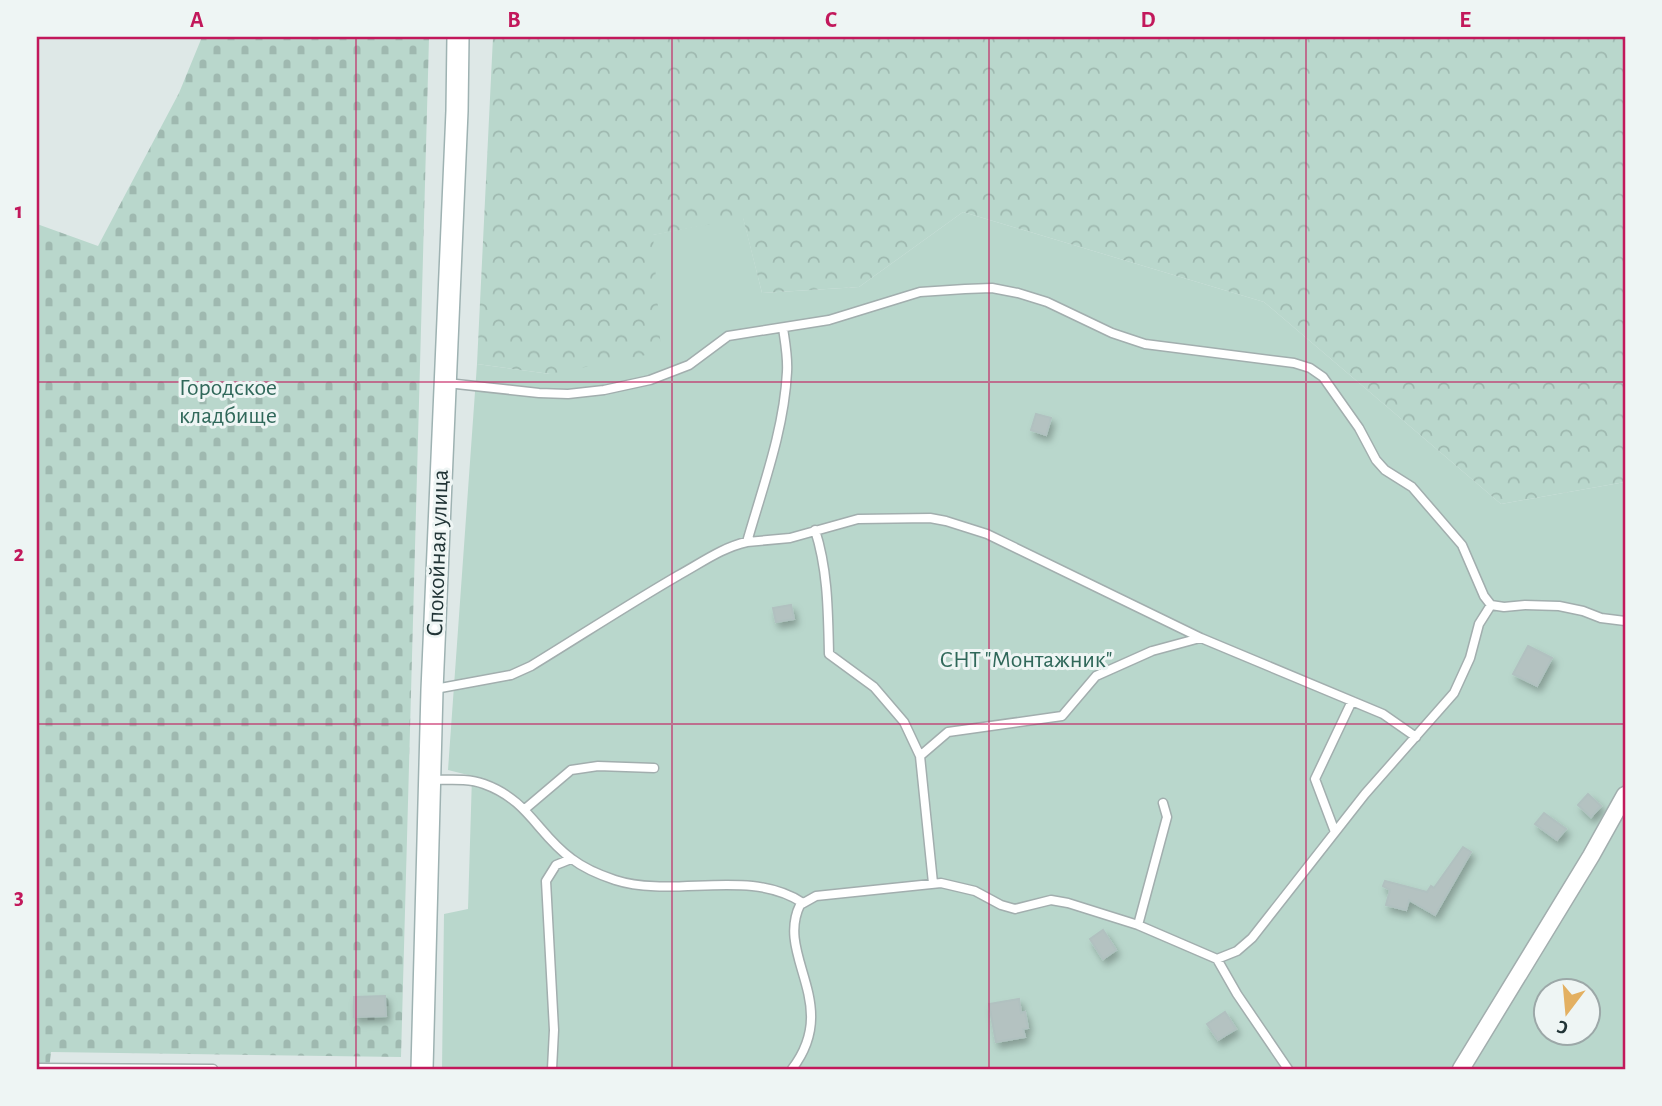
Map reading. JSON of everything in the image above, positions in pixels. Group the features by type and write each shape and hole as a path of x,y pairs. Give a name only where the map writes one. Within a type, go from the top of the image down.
{"street":[{"name":"Спокойная улица","path":"422,1069 432,690 458,37"},
{"path":"1461,1069 1591,856 1625,795"}],"lane":[{"path":"444,382 539,393 568,394 604,390 650,380 689,365 728,337 829,320 920,292 992,288 1018,293 1047,302 1112,333 1145,344 1294,363 1310,368 1324,377 1359,428 1376,460 1385,470 1412,487 1462,545 1484,596 1492,605 1572,608 1601,618 1625,621"},
{"path":"747,542 776,440 784,397 787,370 783,328"},
{"path":"432,690 511,675 531,666 662,585 725,550 747,542 778,540 846,521 930,518 987,534 1201,638 1383,714 1416,737"},
{"path":"815,530 827,592 829,654 874,687 904,722 920,756 933,883"},
{"path":"1217,959 1237,951 1252,937 1335,832 1454,693 1470,658 1479,624 1492,605"},
{"path":"920,756 948,732 1062,716 1096,676 1152,651 1201,638"},
{"path":"1335,832 1315,779 1352,701"},
{"path":"525,809 571,770 598,766 654,768"},
{"path":"429,780 467,780 486,784 517,801 571,859 588,869 635,884 762,887 784,892 803,903"},
{"path":"1138,925 1167,817 1163,803"},
{"path":"552,1069 554,1030 546,881 556,864 571,859"},
{"path":"792,1069 808,1041 811,1024 808,986 793,927 795,914 803,903 816,896 933,883 961,886 1015,909 1051,900 1103,913 1217,959 1237,995 1288,1069"},
{"path":"37,1068 213,1069"}],"green space":[{"name":"Городское кладбище","path":"202,37 429,38 401,1057 51,1052 49,1069 37,1069 37,224 98,246 179,93"},
{"path":"493,37 1625,37 1625,482 1501,504 1264,302 963,212 859,287 762,293 743,218 653,235 661,352 550,374 477,364"},
{"name":"СНТ \"Монтажник\"","path":"963,212 1264,302 1501,504 1625,482 1625,1069 442,1069 444,914 468,909 472,776 448,770 477,364 550,374 652,235 743,217 762,293 859,287"}],"building":[{"path":"1036,414 1051,418 1046,435 1031,430"},
{"path":"791,605 794,619 776,622 773,608"},
{"path":"1528,646 1552,658 1537,686 1513,674"},
{"path":"1588,794 1601,806 1591,817 1578,805"},
{"path":"1544,813 1566,829 1557,840 1535,824"},
{"path":"1463,847 1471,852 1435,915 1409,900 1406,910 1386,905 1390,890 1383,886 1385,881 1427,892 1431,886 1434,888"},
{"path":"1103,930 1116,950 1103,959 1090,939"},
{"path":"385,996 386,1016 354,1017 354,997"},
{"path":"1019,999 1021,1013 1025,1012 1028,1028 1023,1029 1025,1037 996,1042 989,1004"},
{"path":"1225,1012 1236,1029 1218,1040 1207,1024"}]}
